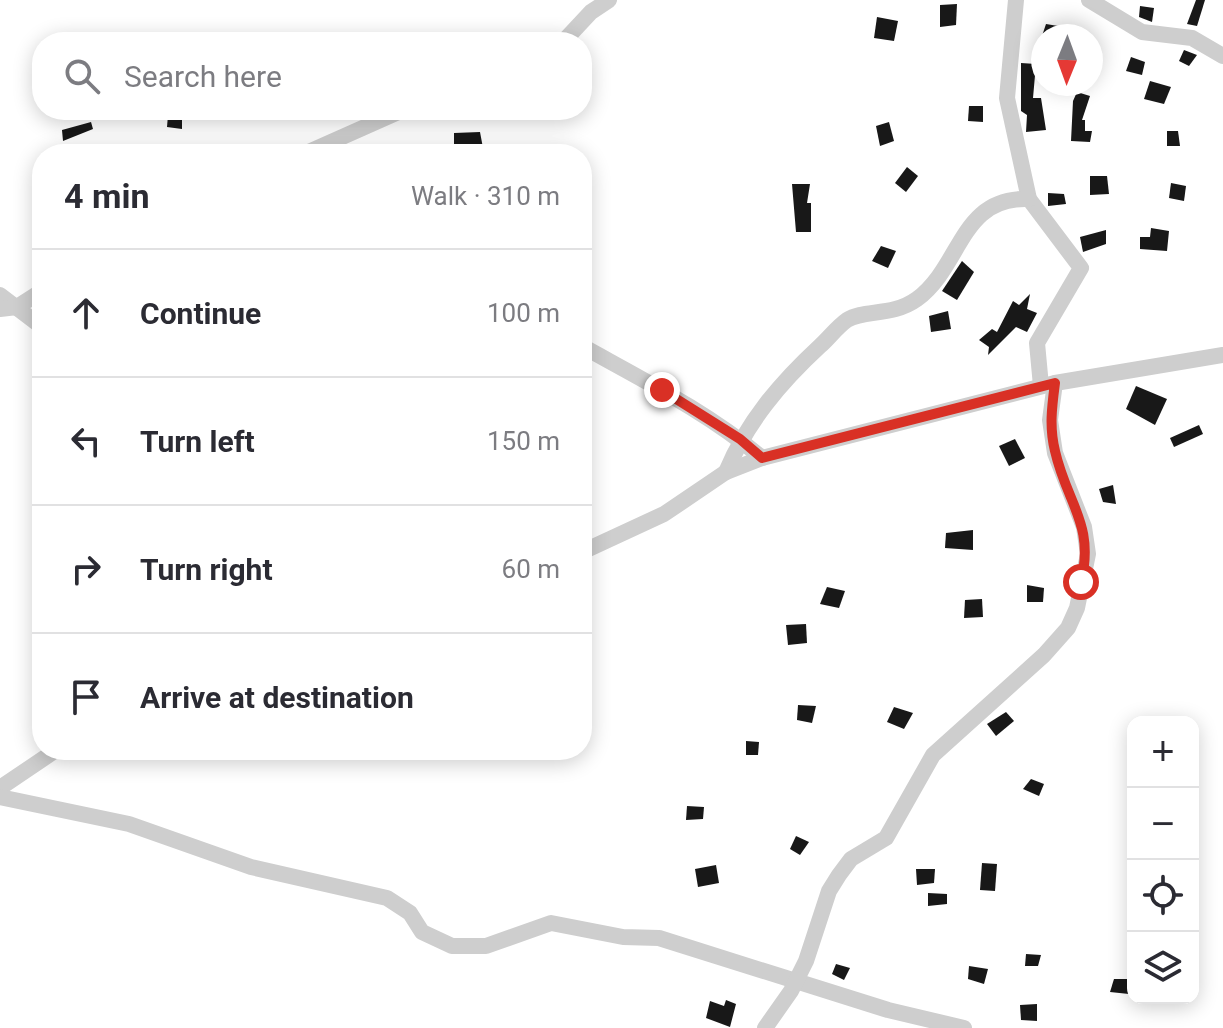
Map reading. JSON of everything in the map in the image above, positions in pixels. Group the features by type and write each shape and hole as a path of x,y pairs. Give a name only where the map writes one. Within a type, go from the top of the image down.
{"street":[{"path":"572,32 591,12 609,0"},
{"path":"765,1028 796,980 839,875 851,859 886,838 933,755 1044,655 1068,628 1077,608 1088,554 1084,527 1055,453 1048,384 1037,343 1081,268 1029,199 1007,98 1016,0"},
{"path":"1089,0 1142,32 1192,38 1223,56"},
{"path":"326,144 380,120"},
{"path":"726,472 740,439 788,374 846,321 889,313 916,299 935,281 959,242 989,206 1005,199 1029,199"},
{"path":"0,295 9,308 32,321"},
{"path":"9,308 32,296"},
{"path":"592,352 740,439 762,458"},
{"path":"592,547 664,514 726,472 762,458 1048,384 1223,355"},
{"path":"0,788 41,760"},
{"path":"0,797 129,824 251,867 387,898 410,913 422,932 452,946 486,946 537,926 563,923 623,937 672,940 888,1010 964,1028"}],"building":[{"path":"1196,0 1205,0 1197,26 1187,24"},
{"path":"957,4 956,25 940,27 940,5"},
{"path":"1140,6 1154,8 1152,22 1139,17"},
{"path":"877,17 898,21 894,41 874,38"},
{"path":"1184,50 1197,55 1189,66 1179,61"},
{"path":"1131,57 1145,62 1142,75 1126,71"},
{"path":"1021,63 1031,64 1031,96 1041,98 1046,130 1026,132 1027,115 1021,111"},
{"path":"1150,81 1171,87 1164,104 1144,99"},
{"path":"1075,96 1090,96 1082,120 1085,120 1085,131 1092,131 1090,142 1071,141"},
{"path":"969,106 983,106 983,122 968,121"},
{"path":"168,120 182,120 182,129 167,127"},
{"path":"91,122 93,129 63,141 62,130"},
{"path":"889,122 894,141 880,146 876,126"},
{"path":"1167,131 1178,131 1180,146 1167,146"},
{"path":"480,132 482,144 454,144 454,133"},
{"path":"907,167 918,176 906,192 895,183"},
{"path":"1090,176 1107,176 1109,194 1090,195"},
{"path":"1171,183 1186,186 1184,201 1169,198"},
{"path":"792,184 810,184 807,203 811,203 811,232 796,232"},
{"path":"1048,193 1064,194 1066,204 1048,206"},
{"path":"1151,228 1169,231 1167,251 1140,249 1140,237 1150,237"},
{"path":"1106,230 1106,244 1083,252 1080,237"},
{"path":"881,246 896,251 888,268 872,261"},
{"path":"962,261 974,272 957,300 942,291"},
{"path":"1030,294 1027,309 1037,313 1027,332 1016,327 988,355 989,347 979,340 992,329 997,332 1013,301 1019,305"},
{"path":"948,311 951,329 931,332 929,316"},
{"path":"1136,386 1167,399 1155,425 1126,409"},
{"path":"1199,425 1203,434 1174,447 1170,438"},
{"path":"1015,439 1025,458 1009,466 999,446"},
{"path":"1113,485 1116,504 1103,502 1099,489"},
{"path":"973,530 973,550 945,548 946,533"},
{"path":"1027,585 1044,588 1043,602 1027,602"},
{"path":"827,587 845,591 839,608 820,604"},
{"path":"982,599 983,617 964,618 965,600"},
{"path":"806,624 807,643 788,645 786,625"},
{"path":"798,705 816,706 812,723 797,720"},
{"path":"894,707 913,713 904,729 887,722"},
{"path":"1006,712 1014,721 996,736 987,724"},
{"path":"746,741 759,742 758,755 746,755"},
{"path":"1031,779 1044,784 1039,796 1023,789"},
{"path":"687,806 704,807 703,819 686,820"},
{"path":"796,836 809,842 800,855 790,849"},
{"path":"982,863 997,864 995,891 980,890"},
{"path":"716,865 719,883 698,887 695,869"},
{"path":"916,869 935,869 934,883 917,885"},
{"path":"928,893 947,894 947,904 928,906"},
{"path":"1026,954 1041,955 1038,966 1025,966"},
{"path":"836,964 850,968 844,980 832,974"},
{"path":"969,966 988,969 984,984 968,979"},
{"path":"1114,979 1127,979 1127,994 1110,992"},
{"path":"726,1000 736,1004 730,1027 706,1018 710,1001 724,1006"},
{"path":"1037,1004 1037,1021 1021,1020 1020,1005"}],"route":[{"path":"662,390 740,439 762,458 1055,383 1050,420 1055,453 1084,527 1088,554 1081,582"}]}
